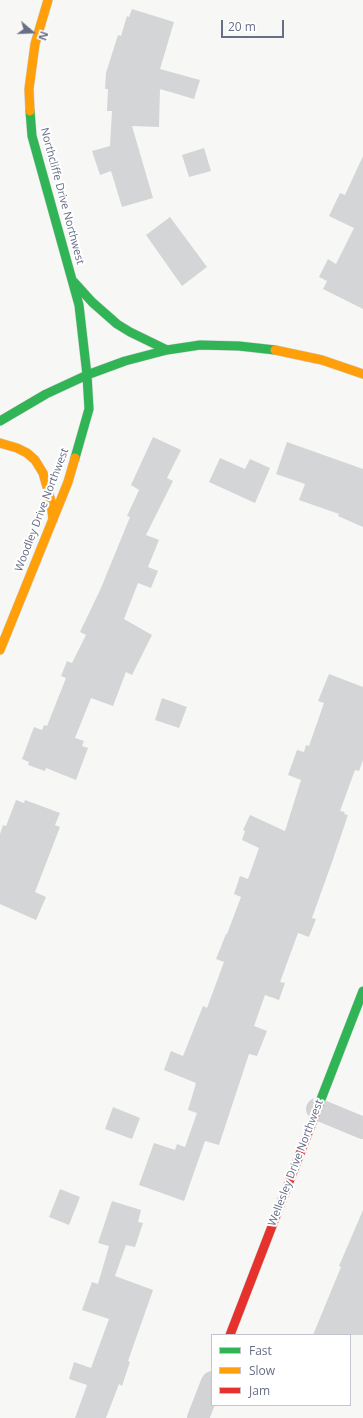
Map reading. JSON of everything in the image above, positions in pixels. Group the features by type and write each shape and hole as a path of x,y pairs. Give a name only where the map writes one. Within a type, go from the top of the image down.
{"street":[{"name":"Northcliffe Drive Northwest","path":"48,0 35,44 29,90 32,136 78,305 87,375"},
{"path":"71,279 92,302 117,324 167,350"},
{"path":"0,421 46,394 87,375 126,361 167,350 200,346 239,346 278,350 322,360 363,374"},
{"name":"Woodley Drive Northwest","path":"0,650 70,475 89,409 87,375"},
{"path":"0,443 17,448 27,453 39,466 43,473 51,501 53,520"},
{"name":"Wellesley Drive Northwest","path":"230,1334 363,991"},
{"path":"317,1109 363,1128"},
{"path":"198,1418 211,1385"}],"building":[{"path":"132,9 174,22 160,69 200,80 194,99 160,89 159,127 132,126 153,198 122,207 111,171 100,175 92,151 110,146 112,111 107,111 108,89 105,89 106,73 118,35 121,36 127,16 129,17"},
{"path":"204,148 211,171 189,177 182,155"},
{"path":"363,156 363,309 323,289 327,281 319,277 328,259 336,264 354,228 329,216 340,193 345,195"},
{"path":"170,217 207,267 182,286 146,235"},
{"path":"153,437 181,450 167,478 173,481 146,535 159,540 148,567 158,571 151,588 138,583 124,619 152,635 132,675 126,672 113,706 91,698 75,738 84,741 82,746 88,748 76,780 46,768 45,771 28,765 29,762 22,759 34,727 42,730 44,725 47,726 66,678 61,676 67,661 72,663 86,635 80,632 101,588 130,517 127,516 139,490 131,485"},
{"path":"287,442 363,469 363,527 338,516 339,514 299,500 305,484 276,474"},
{"path":"220,458 245,469 250,459 270,468 255,503 209,482"},
{"path":"329,674 363,687 363,760 359,771 355,770 340,811 345,812 344,814 348,815 312,918 316,919 309,937 298,933 280,982 285,983 279,1000 265,995 254,1026 267,1031 257,1056 249,1054 219,1145 205,1141 184,1201 139,1185 154,1143 175,1150 177,1144 185,1147 197,1113 188,1110 196,1083 164,1070 171,1051 183,1056 203,1006 207,1008 224,962 216,959 241,897 234,894 240,876 248,879 259,848 242,840 245,831 243,830 250,815 285,831 301,780 288,775 297,750 304,752 306,745 309,746 324,703 318,701"},
{"path":"162,698 187,707 179,728 155,720"},
{"path":"16,800 24,803 25,800 60,813 55,825 60,827 35,892 46,897 36,920 0,904 0,834 3,825 6,826"},
{"path":"113,1107 140,1118 132,1139 105,1129"},
{"path":"60,1189 80,1197 69,1225 49,1217"},
{"path":"112,1201 141,1210 138,1222 143,1223 135,1247 126,1245 115,1276 153,1290 128,1361 130,1362 122,1386 119,1384 106,1418 75,1418 87,1385 69,1379 74,1362 91,1368 109,1319 82,1310 92,1282 98,1284 109,1246 98,1243"},
{"path":"363,1210 363,1335 313,1334 341,1267 339,1266"}],"traffic: fast":[{"path":"30,111 32,136 79,305 87,375 89,409 75,458"},
{"path":"74,282 92,302 117,324 167,350"},
{"path":"0,421 46,394 87,375 125,361 167,350 200,345 239,346 275,350"},
{"path":"318,1107 363,991"}],"traffic: slow":[{"path":"30,111 29,89 35,44 48,0"},
{"path":"275,350 322,360 363,374"},
{"path":"0,443 17,448 27,453 35,460 43,473 51,501 53,520"},
{"path":"0,650 68,482 75,458"}],"traffic: jam":[{"path":"230,1334 318,1107"}]}
